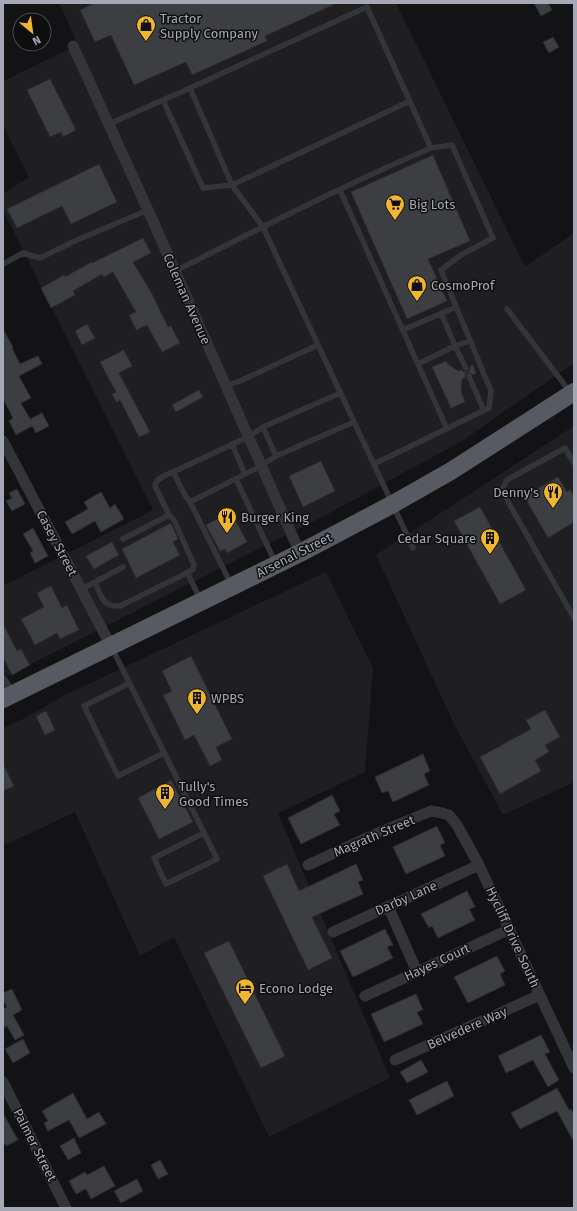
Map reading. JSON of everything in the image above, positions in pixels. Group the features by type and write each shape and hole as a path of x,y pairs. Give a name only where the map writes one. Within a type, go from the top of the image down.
{"highway":[{"name":"Arsenal Street","path":"6,692 111,646 300,553 393,504 451,471 573,395"}],"street":[{"name":"Coleman Avenue","path":"73,46 148,210 300,553"},
{"name":"Casey Street","path":"3,441 111,646"},
{"name":"Magrath Street","path":"308,865 373,835 431,812 442,813"},
{"name":"Hycliff Drive South","path":"442,813 448,815 457,825 479,865 574,1068"},
{"name":"Darby Lane","path":"332,932 479,865"},
{"path":"388,906 417,972"},
{"name":"Hayes Court","path":"365,996 510,929"},
{"name":"Belvedere Way","path":"395,1060 540,995"},
{"name":"Palmer Street","path":"3,1082 66,1208"}],"lane":[{"path":"109,124 367,7 431,148"},
{"path":"190,88 232,185 262,227 413,548"},
{"path":"163,100 203,188 232,185 410,101"},
{"path":"175,271 262,227 400,161 431,148 452,144 493,238 462,255 441,270 491,391 487,410"},
{"path":"340,190 447,429"},
{"path":"3,264 23,253 40,258 77,240 148,210"},
{"path":"403,330 456,307"},
{"path":"507,309 573,395"},
{"path":"441,313 466,368"},
{"path":"418,364 455,346 470,341"},
{"path":"225,386 240,381 318,345"},
{"path":"469,376 487,410"},
{"path":"95,582 107,604 112,606 120,606 193,569 194,565 174,520 169,515 155,486 155,483 173,472 248,437 264,427 340,393"},
{"path":"374,464 487,410"},
{"path":"190,502 261,466 276,456 354,422"},
{"path":"264,427 276,456"},
{"path":"232,444 245,474"},
{"path":"574,463 565,448 507,480 503,488 507,500 574,618"},
{"path":"173,472 190,502 232,586"},
{"path":"236,479 277,564"},
{"path":"123,539 169,515"},
{"path":"81,589 123,567"},
{"path":"187,572 201,602"},
{"path":"111,646 217,859 166,884 154,858 204,833"},
{"path":"130,683 84,706 118,776 164,753"}],"shaded area":[{"path":"59,3 396,3 525,267 574,233 574,363 462,441 324,516 3,678 3,586 153,510 3,210 3,194 29,177 3,126 3,81 78,45"},
{"path":"574,426 574,782 503,815 453,722 376,555"},
{"path":"326,572 373,668 365,772 278,813 390,1078 269,1137 174,937 140,956 75,812 3,846 3,728 27,717 63,696"}],"building":[{"path":"95,3 337,3 265,36 267,41 192,75 186,62 134,85 111,35 95,42 80,10"},
{"path":"534,3 548,3 552,10 541,16"},
{"path":"553,37 559,47 549,53 543,42"},
{"path":"50,79 76,130 63,137 61,132 50,137 27,90"},
{"path":"433,155 470,241 428,259 447,301 407,319 351,192"},
{"path":"99,164 117,202 71,224 62,206 17,228 7,209"},
{"path":"143,238 151,253 133,262 152,294 168,327 171,326 180,343 162,352 147,325 136,330 129,315 136,312 113,272 103,277 102,274 73,291 75,295 51,308 41,288 64,275 65,277 91,262 92,263"},
{"path":"87,324 95,338 82,345 75,331"},
{"path":"3,329 20,364 38,356 42,364 19,376 31,398 21,403 30,419 42,413 49,426 36,433 32,426 16,435 9,421 13,418 3,399"},
{"path":"124,350 132,366 119,373 150,432 139,437 120,400 116,402 112,394 116,392 100,362"},
{"path":"446,361 458,371 462,370 464,372 468,372 470,370 470,366 473,365 476,373 473,375 469,372 465,374 465,378 462,379 461,391 465,402 451,408 432,367"},
{"path":"199,390 203,397 176,412 172,405"},
{"path":"321,461 335,491 303,507 289,476"},
{"name":"Denny's","path":"558,477 567,492 570,490 574,496 574,522 548,538 524,496"},
{"path":"17,489 25,504 12,511 6,501 12,498 9,493"},
{"path":"101,492 110,508 115,504 124,519 101,532 95,521 72,534 65,522 88,509 84,502"},
{"name":"Cedar Square","path":"480,507 526,590 500,604 454,521"},
{"name":"Burger King","path":"231,512 247,542 227,553 225,549 220,551 206,525"},
{"path":"171,523 178,539 173,542 180,555 136,578 122,549"},
{"path":"33,528 48,556 35,563 30,553 33,551 23,534"},
{"path":"112,542 119,555 94,569 86,556"},
{"path":"51,586 62,608 67,605 79,630 60,639 57,633 35,645 21,619 44,607 37,593"},
{"path":"3,624 17,651 21,649 30,665 12,675 3,657"},
{"name":"WPBS","path":"191,656 232,739 216,747 222,760 210,766 194,735 185,740 163,695 172,691 162,671"},
{"path":"545,710 560,737 545,745 549,752 535,760 541,771 500,794 480,757 531,729 526,720"},
{"path":"46,711 55,730 45,735 36,716"},
{"path":"423,754 430,771 424,774 429,785 393,802 388,791 382,793 375,777"},
{"path":"3,764 14,786 3,791"},
{"name":"Tully's Good Times","path":"171,780 193,822 159,839 138,798"},
{"path":"332,795 340,811 334,814 340,825 301,844 288,818"},
{"path":"437,826 445,843 440,845 445,856 406,874 393,847"},
{"name":"Econo Lodge","path":"287,864 299,891 356,864 363,880 358,882 363,894 312,917 332,958 308,970 263,876"},
{"path":"467,891 475,907 469,909 475,920 438,938 432,926 429,928 421,914"},
{"path":"385,929 393,945 387,947 393,958 353,977 340,951"},
{"name":"Econo Lodge","path":"229,941 285,1056 261,1068 204,953"},
{"path":"497,956 505,971 500,974 505,985 468,1003 454,977"},
{"path":"12,989 22,1010 13,1015 24,1035 15,1040 7,1026 3,1028 3,1009 7,1007 3,1000 3,993"},
{"path":"416,994 423,1010 417,1012 423,1024 384,1042 371,1014"},
{"path":"541,1035 550,1052 545,1054 559,1080 548,1087 533,1060 506,1073 498,1056"},
{"path":"23,1039 30,1053 13,1063 5,1049"},
{"path":"421,1060 428,1072 407,1083 400,1072"},
{"path":"447,1081 454,1096 417,1115 409,1100"},
{"path":"557,1088 569,1110 571,1109 574,1115 574,1142 557,1111 520,1129 511,1113"},
{"path":"73,1093 87,1119 99,1112 106,1124 79,1138 69,1120 48,1131 44,1123 48,1121 42,1111"},
{"path":"3,1113 18,1140 6,1146 3,1142"},
{"path":"74,1138 81,1153 68,1160 60,1146"},
{"path":"160,1160 168,1174 158,1179 151,1165"},
{"path":"104,1166 115,1186 91,1199 86,1189 76,1194 69,1181 85,1172 87,1175"},
{"path":"137,1179 143,1191 121,1203 114,1191"}],"place":[{"name":"Tractor Supply Company","path":"146,42"},
{"name":"Big Lots","path":"395,221"},
{"name":"CosmoProf","path":"417,302"},
{"name":"Denny's","path":"553,509"},
{"name":"Burger King","path":"227,534"},
{"name":"Cedar Square","path":"490,555"},
{"name":"WPBS","path":"197,715"},
{"name":"Tully's Good Times","path":"165,810"},
{"name":"Econo Lodge","path":"245,1005"}]}
